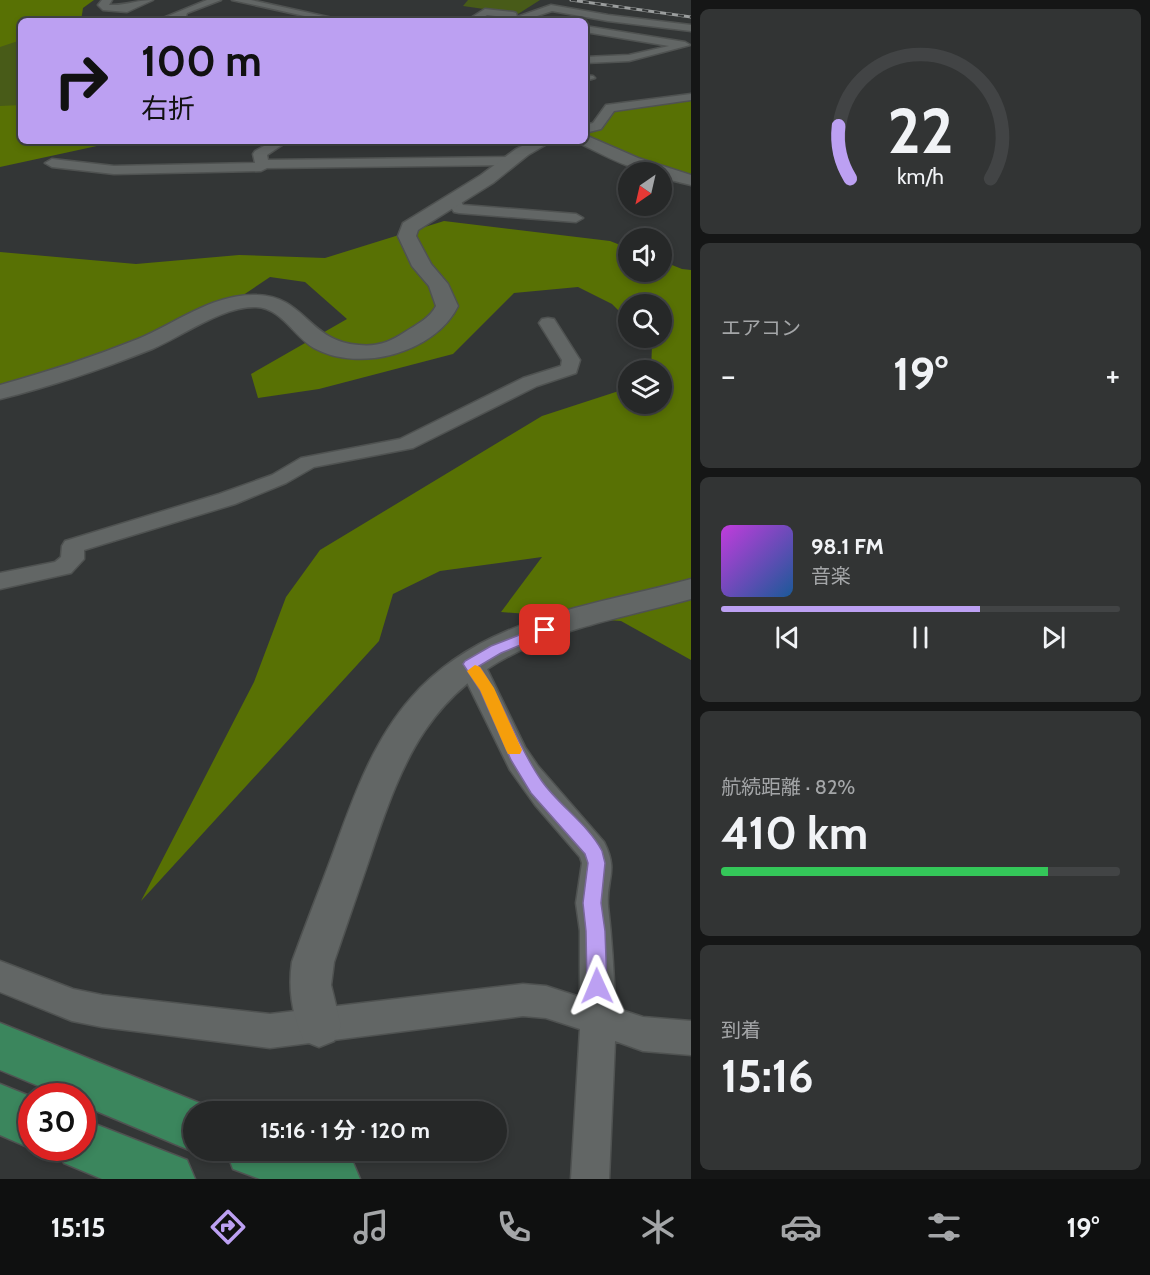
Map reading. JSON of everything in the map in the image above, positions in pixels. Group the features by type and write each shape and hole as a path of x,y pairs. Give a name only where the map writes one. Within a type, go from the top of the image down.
{"main road":[{"path":"0,1046 183,1121"},
{"path":"0,1109 18,1117"},
{"path":"96,1151 168,1179"},
{"path":"283,1161 333,1179"}],"street":[{"path":"107,0 103,5 106,8 122,9 148,0"},
{"path":"169,18 216,0"},
{"path":"237,0 326,18"},
{"path":"476,18 486,12 515,18 551,8 608,18 691,28"},
{"path":"271,18 290,11"},
{"path":"588,29 685,45 617,60 588,60"},
{"path":"596,48 642,55"},
{"path":"588,128 597,126 610,108 691,97"},
{"path":"588,141 632,162"},
{"path":"262,164 260,154 277,144"},
{"path":"0,392 39,382 152,341 228,304 238,302 278,305 319,342 343,351 373,353 399,346 429,326 443,314 447,306 438,284 422,266 407,236 410,227 512,161 522,152 538,144"},
{"path":"52,164 114,170 261,167 262,164 512,161"},
{"path":"672,176 691,180"},
{"path":"453,200 459,209 576,218"},
{"path":"0,581 63,568 72,559 73,546 227,499 279,479 308,462 406,444 530,382 569,369 571,360 548,323"},
{"path":"319,1026 310,985 313,962 381,776 401,735 423,705 440,687 471,664 505,645 557,626 691,589"},
{"path":"471,664 487,688 519,760 537,788 593,851 597,863 592,903 596,931 598,1019 590,1179"},
{"path":"0,976 72,1005 102,1011 270,1031 523,1000 546,1002 643,1034 691,1038"}],"green space":[{"path":"0,0 94,0 83,8 81,18 18,18 18,41 0,47"},
{"path":"468,0 540,0 518,14 463,6"},
{"path":"18,27 18,142 0,151 0,29"},
{"path":"691,101 691,178 672,173 672,162 647,162 588,137 588,132 604,126 613,111 621,107"},
{"path":"18,105 18,144 106,144 0,167 0,106"},
{"path":"444,221 610,241 618,244 618,282 672,282 672,265 691,270 691,660 621,621 501,612 542,557 440,571 393,594 379,641 141,901 254,682 286,597 320,550 542,416 618,391 618,414 672,414 672,360 651,360 652,348 672,348 672,294 618,294 618,310 612,304 578,287 514,293 453,354 319,389 258,398 251,374 347,319 305,282 270,277 197,326 94,369 0,400 0,252 136,264 239,255 325,258"}],"railway":[{"path":"571,0 691,17"}],"slow traffic":[{"path":"475,671 487,688 502,727 514,750"}],"route":[{"path":"545,630 496,649 471,664 487,688 502,727 537,788 593,851 597,863 592,903 596,931 597,986"}]}
